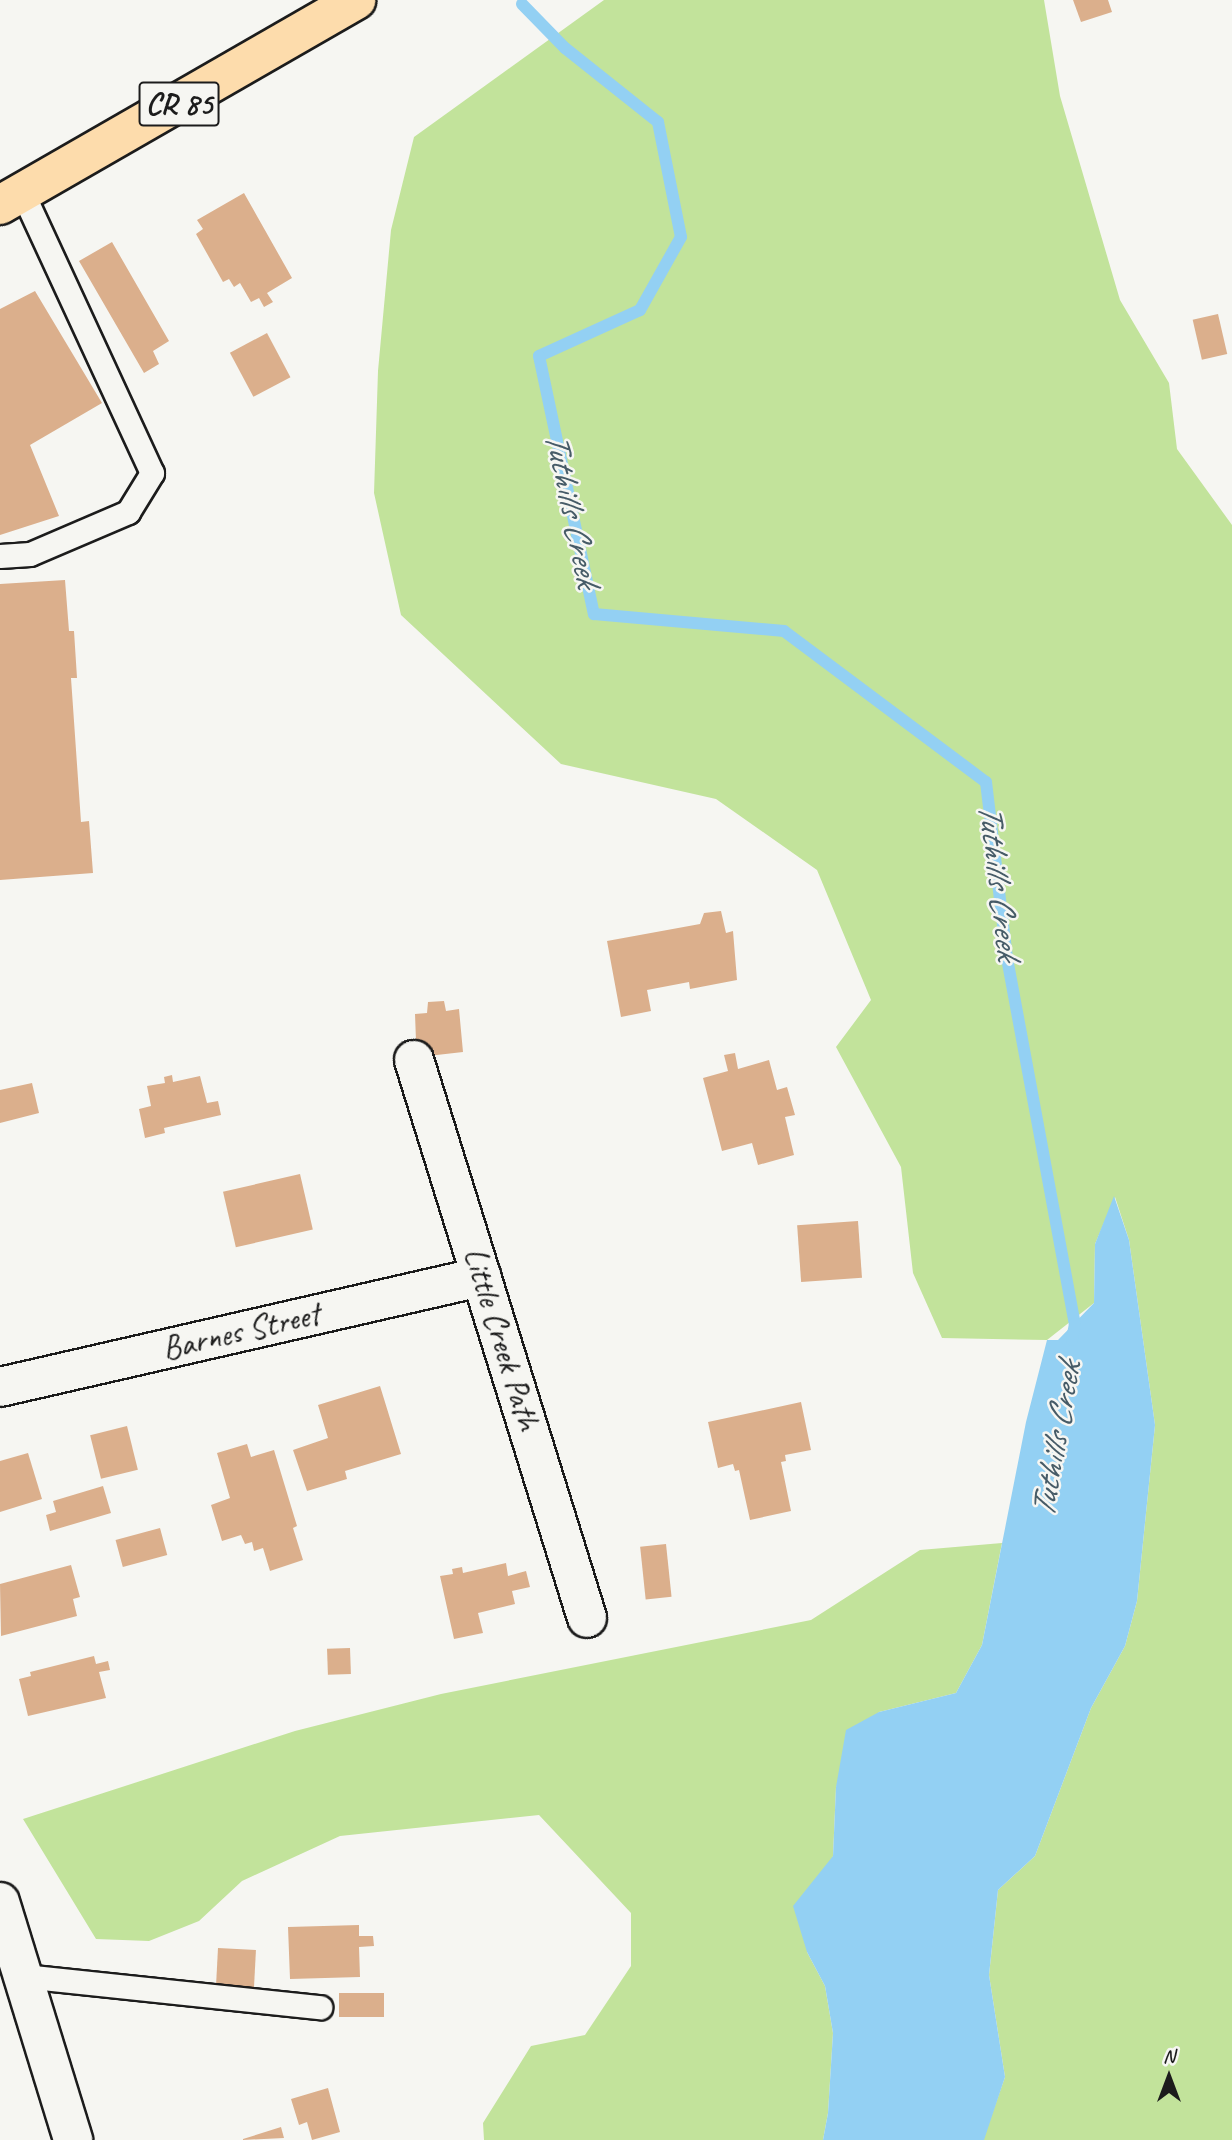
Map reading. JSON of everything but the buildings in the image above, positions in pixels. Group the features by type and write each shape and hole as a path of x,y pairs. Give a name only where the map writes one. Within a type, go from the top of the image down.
{"main road":[{"name":"CR 85","path":"11,199 356,0"}],"street":[{"name":"Little Creek Path","path":"414,1060 587,1618"},
{"name":"Barnes Street","path":"0,1387 482,1277"},
{"path":"0,1902 73,2140"}],"lane":[{"path":"0,556 30,554 128,512 152,473 11,199"},
{"path":"23,1976 320,2007"}],"green space":[{"path":"604,0 1044,0 1060,96 1120,300 1169,383 1177,449 1232,525 1232,2140 983,2140 1005,2077 989,1975 998,1890 1035,1856 1091,1708 1125,1646 1137,1601 1155,1425 1129,1240 1115,1197 1095,1244 1094,1303 1047,1340 942,1338 913,1273 901,1167 836,1047 871,1000 817,870 716,799 561,764 401,615 374,493 378,371 391,230 414,137"},
{"path":"1002,1543 982,1645 956,1693 879,1712 836,1787 833,1856 807,1952 825,1986 833,2033 828,2113 823,2140 484,2140 483,2123 531,2046 585,2035 631,1966 631,1913 539,1815 340,1836 242,1881 199,1921 149,1941 96,1939 23,1819 295,1731 441,1694 811,1620 920,1550"}],"water":[{"path":"1114,1196 1129,1240 1155,1425 1137,1601 1125,1646 1091,1708 1035,1856 998,1890 989,1975 1005,2077 984,2140 823,2140 828,2113 833,2033 825,1986 807,1952 793,1906 833,1856 836,1787 846,1730 879,1712 956,1693 982,1645 1026,1422 1047,1340 1058,1340 1094,1303 1095,1244"}],"waterway":[{"name":"Tuthills Creek","path":"522,4 565,48 658,122 681,237 640,310 539,356 594,614 784,631 986,782 1007,958 1075,1324 1072,1340"}]}
